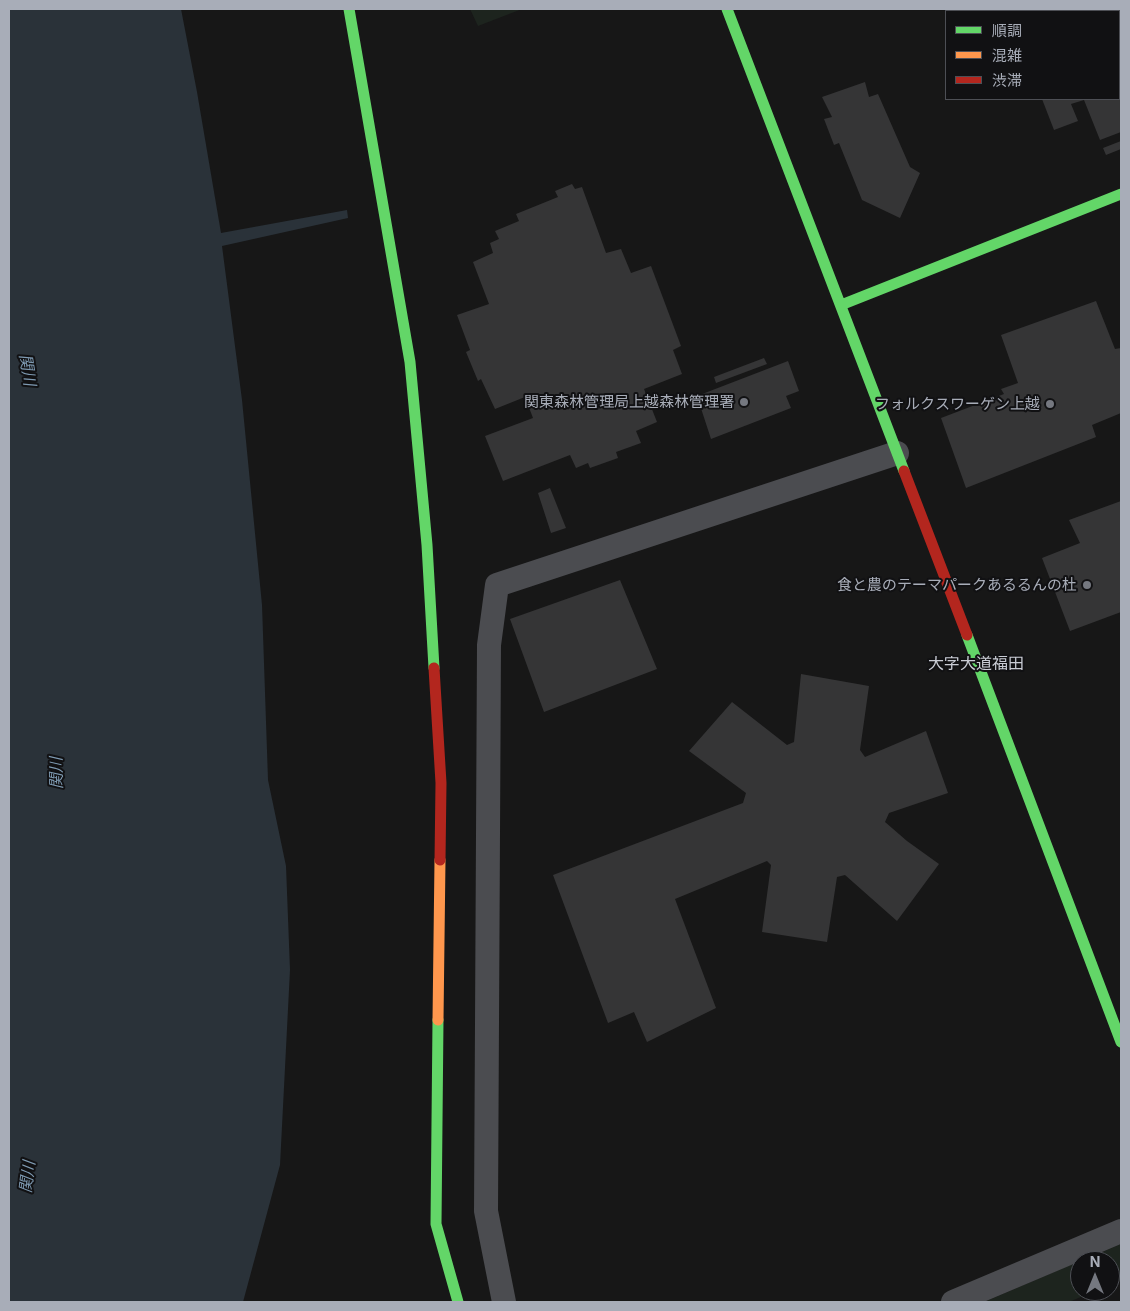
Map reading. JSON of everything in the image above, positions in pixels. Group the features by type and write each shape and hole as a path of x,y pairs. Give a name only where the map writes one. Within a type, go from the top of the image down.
{"street":[{"path":"348,9 410,362 426,545 441,782 436,1224 458,1302"},
{"path":"727,9 1121,1042"},
{"path":"841,305 1121,194"},
{"path":"504,1302 486,1211 489,645 497,585 896,453"},
{"path":"953,1302 1121,1231"}],"shaded area":[{"path":"470,9 522,9 478,26"},
{"path":"1121,1244 1121,1280 1120,1251 1105,1251"},
{"path":"1070,1265 1071,1301 984,1302"}],"water":[{"name":"関川","path":"9,9 181,9 221,233 347,210 348,218 222,246 242,400 262,605 268,780 286,866 290,970 280,1165 243,1302 9,1302"}],"building":[{"path":"1007,9 1038,10 1008,10"},
{"path":"1121,9 1121,132 1100,140 1084,100 1120,100 1120,10 1086,10"},
{"path":"865,82 869,97 878,94 910,167 920,173 900,218 862,200 839,143 834,145 824,119 832,117 822,97"},
{"path":"1042,100 1084,100 1071,104 1078,121 1054,130"},
{"path":"1121,141 1121,149 1106,155 1103,148"},
{"path":"572,184 575,189 582,187 606,253 621,249 631,273 651,266 681,346 673,350 682,374 644,389 657,422 636,431 641,443 616,452 618,458 590,468 588,463 576,468 570,455 503,481 485,436 533,418 525,397 495,409 481,379 478,381 466,352 470,350 457,315 489,304 473,262 493,253 490,243 499,239 495,231 519,221 516,214 558,197 555,191"},
{"name":"フォルクスワーゲン上越","path":"1096,301 1115,349 1121,348 1121,413 1092,425 1096,437 966,488 941,418 1004,394 1001,389 1018,383 1001,335"},
{"path":"764,358 767,364 716,383 714,377"},
{"name":"関東森林管理局上越森林管理署","path":"788,361 799,391 786,396 791,408 711,439 697,396"},
{"path":"550,488 566,528 551,533 538,493"},
{"name":"食と農のテーマパークあるるんの杜","path":"1121,501 1121,612 1070,631 1042,558 1080,543 1069,520"},
{"path":"620,580 657,669 544,712 510,619"},
{"path":"801,674 869,686 860,750 865,757 926,731 948,793 889,813 885,822 939,864 897,921 845,875 837,877 827,942 762,932 771,865 767,861 675,899 716,1008 647,1042 634,1012 608,1023 553,875 743,803 746,793 689,751 732,702 787,745 794,742"}],"traffic: fast":[{"path":"349,9 410,362 427,545 434,668"},
{"path":"727,9 904,471"},
{"path":"841,305 1121,194"},
{"path":"967,635 1121,1042"},
{"path":"438,1020 436,1224 458,1302"}],"traffic: slow":[{"path":"438,1020 440,860"}],"traffic: jam":[{"path":"904,471 967,635"},
{"path":"434,668 441,783 440,860"}],"place":[{"name":"関東森林管理局上越森林管理署","path":"744,402"},
{"name":"フォルクスワーゲン上越","path":"1050,404"},
{"name":"食と農のテーマパークあるるんの杜","path":"1087,585"}],"district":[{"name":"大字大道福田","path":"976,664"}]}
